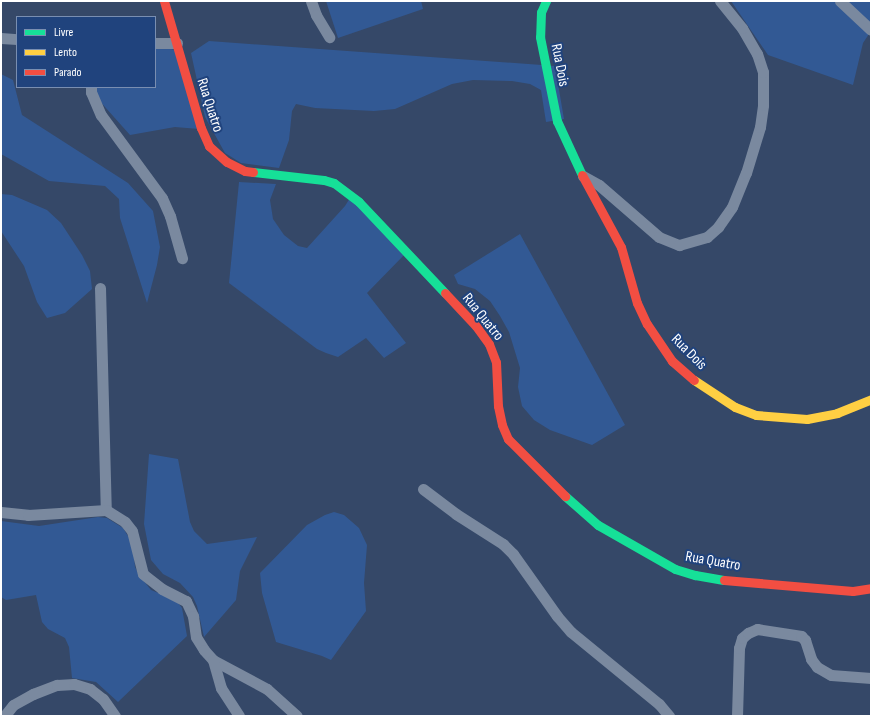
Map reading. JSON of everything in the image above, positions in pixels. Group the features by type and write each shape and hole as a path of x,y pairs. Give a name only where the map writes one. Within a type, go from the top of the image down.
{"street":[{"name":"Rua Quatro","path":"164,1 201,128 209,146 227,162 239,169 324,180 334,183 359,202 476,326 489,344 496,362 498,406 502,425 508,439 556,488 598,525 675,569 695,575 718,579 853,591 871,588"},
{"path":"311,1 316,15 329,37"},
{"name":"Rua Dois","path":"546,1 541,12 540,37 557,121 583,176 620,247 637,303 646,324 668,356 687,375 730,404 756,415 807,419 837,413 871,399"},
{"path":"583,176 599,185 659,237 679,245 707,237 718,227 732,207 746,173 760,126 763,105 763,72 757,54 746,34 720,1"},
{"path":"840,1 871,30"},
{"path":"1,38 16,38"},
{"path":"156,43 177,43"},
{"path":"91,88 91,92 101,115 162,198 170,216 182,258"},
{"path":"100,288 106,510"},
{"path":"423,489 456,514 503,544 513,554 557,616 571,632 659,704 669,716"},
{"path":"1,512 28,515 106,510 125,522 132,531 143,574 162,589 186,601 192,616 196,637 204,650 213,660 267,689 297,716"},
{"path":"737,716 739,648 742,638 748,633 757,629 801,636 805,640 811,659 817,667 830,675 871,678"},
{"path":"213,660 221,688 239,716"},
{"path":"6,714 13,705 33,694 57,685 74,684 90,689 103,700 115,716"}],"shaded area":[{"path":"326,1 421,1 423,9 338,38"},
{"path":"731,1 871,1 871,31 863,43 853,85 768,55"},
{"path":"209,41 555,66 564,119 546,122 541,90 530,84 512,81 473,80 452,84 395,109 374,111 315,108 296,104 292,111 289,140 279,168 241,163 225,153 205,117 191,53"},
{"path":"156,44 178,51 199,129 175,127 130,135 97,98 96,88 156,88"},
{"path":"1,74 13,80 22,115 128,183 153,211 160,247 147,303 120,218 119,199 105,186 49,181 1,154"},
{"path":"239,182 276,184 270,200 273,219 284,235 298,246 307,248 345,206 350,198 405,254 367,293 406,343 384,358 366,338 338,357 326,353 317,349 229,283"},
{"path":"1,194 12,195 47,210 61,223 82,255 90,271 92,289 65,313 47,318 37,302 24,266 1,231"},
{"path":"520,234 625,425 592,445 550,430 534,420 522,406 518,387 520,368 509,332 490,301 475,289 458,284 454,275"},
{"path":"149,454 178,459 190,522 194,531 207,544 257,537 240,571 236,600 204,637 197,606 193,597 180,583 163,574 151,560 144,524"},
{"path":"334,512 344,515 359,528 367,545 364,583 366,611 331,660 276,642 262,593 260,573 307,525 325,515"},
{"path":"98,517 107,518 123,528 133,544 135,567 139,575 151,590 176,600 182,608 187,636 118,702 96,682 72,678 69,647 65,638 48,629 42,622 36,595 6,600 1,597 1,521 39,526"}],"traffic: fast":[{"path":"546,1 541,12 540,37 557,121 582,175"},
{"path":"253,172 324,180 334,183 359,202 445,293"},
{"path":"565,496 598,525 675,569 695,575 724,580"}],"traffic: slow":[{"path":"694,380 735,407 756,415 807,419 837,413 871,399"}],"traffic: jam":[{"path":"164,1 201,128 209,146 227,162 245,171 253,172"},
{"path":"582,175 621,247 637,303 647,324 672,361 694,380"},
{"path":"445,293 476,326 489,344 496,362 498,406 502,425 508,439 565,496"},
{"path":"724,580 853,591 871,588"}]}
